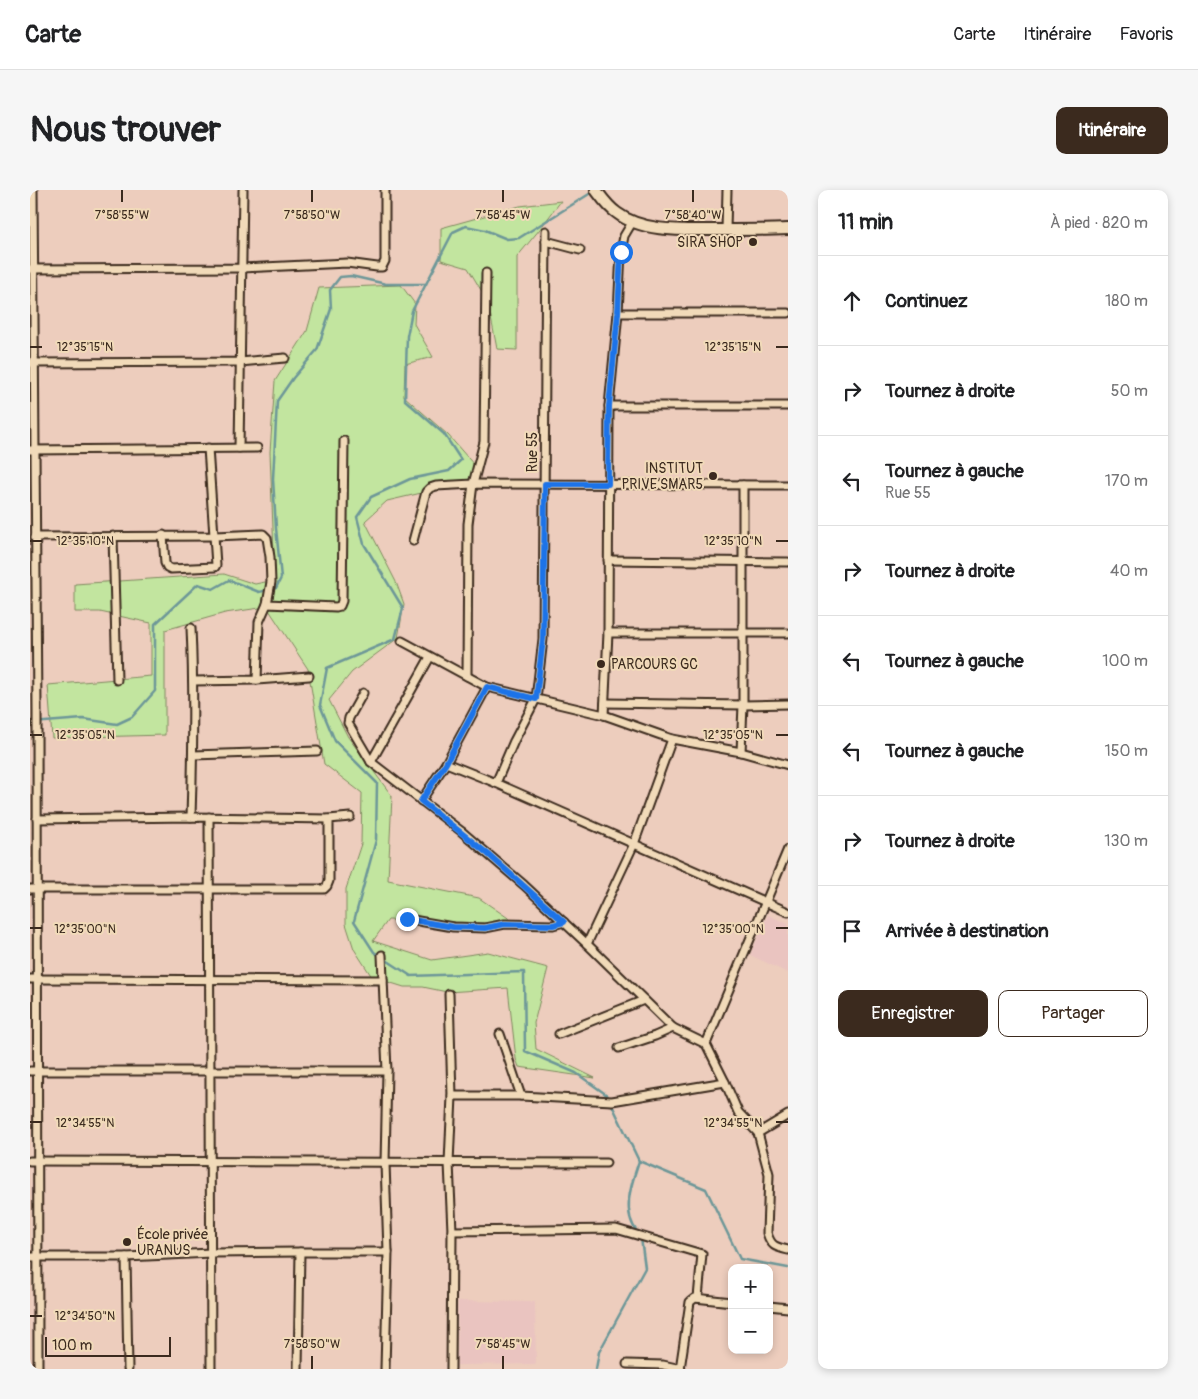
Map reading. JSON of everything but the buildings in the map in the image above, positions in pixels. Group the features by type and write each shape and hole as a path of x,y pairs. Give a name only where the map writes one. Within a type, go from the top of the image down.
{"main road":[{"path":"596,190 617,214 654,227 676,230 788,230"}],"street":[{"path":"32,190 32,450 36,537 33,682 37,710 37,819 34,889 34,1257 38,1369"},
{"path":"239,448 243,190"},
{"path":"32,269 242,268 347,263 377,268 385,262 385,190"},
{"path":"726,230 727,190"},
{"path":"604,716 608,633 609,406 618,313 621,252 624,236 633,221"},
{"name":"Rue 55","path":"496,783 514,741 536,699 543,639 546,231"},
{"path":"546,241 580,250"},
{"path":"467,676 468,524 474,484 484,442 486,272"},
{"path":"618,313 788,313"},
{"path":"32,362 240,362 285,358"},
{"path":"609,406 788,406"},
{"path":"267,604 340,606 342,601 344,441"},
{"path":"163,535 167,567 171,569 215,567 208,448"},
{"path":"32,450 257,448"},
{"path":"413,541 426,492 436,486 474,484 788,484"},
{"path":"742,752 743,484"},
{"path":"36,537 263,534 267,538 271,582 267,604 259,622 257,680"},
{"path":"113,536 117,680"},
{"path":"608,560 788,562"},
{"path":"191,628 193,681 191,817"},
{"path":"608,633 788,633"},
{"path":"402,641 487,687 604,716 672,739 742,752 788,764"},
{"path":"371,762 430,657"},
{"path":"193,681 257,680 309,676"},
{"path":"421,801 446,763 487,687"},
{"path":"363,693 348,723 371,762 482,849 524,885 673,1028 706,1044 738,1112 758,1133 769,1174 767,1233 769,1240 774,1246 788,1250"},
{"path":"605,703 788,704"},
{"path":"587,944 634,844 672,739"},
{"path":"193,755 317,751"},
{"path":"446,763 496,783 788,912"},
{"path":"37,819 191,817 329,819 350,817"},
{"path":"209,817 212,1369"},
{"path":"34,889 324,889 329,881 329,819"},
{"path":"706,1044 788,849"},
{"path":"407,919 453,927 485,928 505,924 553,925 564,922"},
{"path":"382,955 387,1071 385,1163 388,1252 385,1369"},
{"path":"34,979 383,980"},
{"path":"449,994 452,1096 449,1163 452,1232 451,1369"},
{"path":"560,1034 644,1000"},
{"path":"619,1048 673,1028"},
{"path":"500,1034 521,1096"},
{"path":"34,1071 387,1071"},
{"path":"452,1096 521,1096 612,1101 725,1082"},
{"path":"758,1133 788,1115"},
{"path":"34,1161 606,1163"},
{"path":"452,1232 616,1229 702,1254 698,1298"},
{"path":"298,1369 300,1252"},
{"path":"34,1257 388,1252"},
{"path":"126,1257 128,1369"},
{"path":"627,1364 663,1365 680,1369 690,1302 698,1298 728,1302"},
{"path":"773,1306 788,1308"}],"shaded area":[{"path":"768,915 788,924 788,973 750,955"},
{"path":"458,1301 535,1302 536,1364 457,1365"}],"green space":[{"path":"561,201 517,257 517,350 497,349 488,302 468,268 441,260 441,228 520,206"},
{"path":"401,285 415,304 414,324 433,357 405,364 404,396 448,435 475,466 466,486 430,491 387,501 365,521 396,582 404,604 398,638 352,672 329,700 348,737 392,796 388,880 479,898 517,924 388,920 373,941 432,960 488,952 548,968 534,1023 536,1049 595,1078 519,1067 516,1059 508,988 447,992 423,987 404,987 372,977 354,949 346,924 346,889 361,844 362,793 324,764 308,669 267,607 225,613 165,630 165,735 52,738 48,685 151,676 151,623 100,612 75,612 75,584 224,574 255,584 275,580 270,452 275,381 307,331 319,288"}],"waterway":[{"path":"594,191 519,238 507,239 485,230 466,226 453,232 412,311 407,336 405,400 444,434 461,460 449,471 410,479 371,497 357,517 364,544 403,608 395,639 327,668 320,705 335,741 377,783 376,840 354,921 374,952 411,976 524,972 525,1051 576,1073 609,1098"},
{"path":"30,725 32,723 83,719 117,724 132,717 155,691 155,624 198,584 213,589 229,580 259,592 276,588 281,578 273,479 277,401 293,378 317,350 331,309 330,290 340,277 351,276 386,284 426,284"},
{"path":"611,1103 639,1161 706,1189 740,1259 788,1268"},
{"path":"638,1233 630,1216 629,1198 639,1161"},
{"path":"596,1369 599,1352 645,1268 641,1238"}],"place":[{"name":"SIRA SHOP","path":"753,242"},
{"name":"INSTITUT PRIVE SMAR5","path":"713,476"},
{"name":"PARCOURS GC","path":"601,664"},
{"name":"École privée URANUS","path":"127,1242"}],"route":[{"path":"407,919 453,927 485,928 505,924 553,925 564,922 488,854 421,801 446,763 487,687 536,699 543,639 545,484 608,484 609,406 618,313 621,252"}]}
